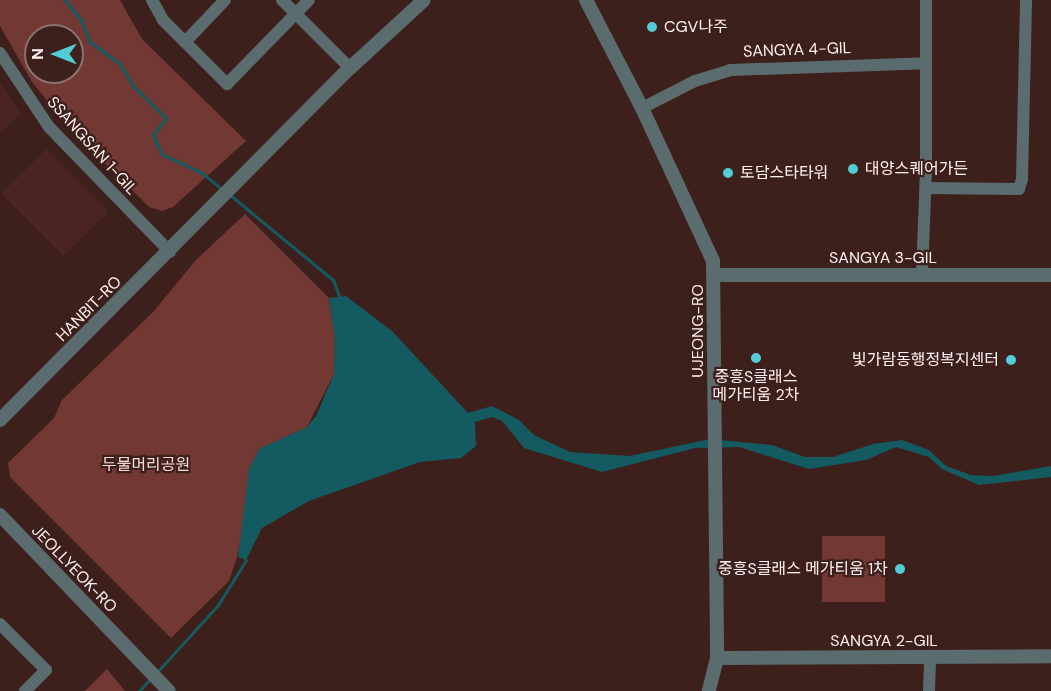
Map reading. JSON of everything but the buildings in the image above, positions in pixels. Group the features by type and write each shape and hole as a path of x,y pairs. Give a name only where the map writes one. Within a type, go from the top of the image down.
{"street":[{"path":"152,0 158,13 227,84 309,0"},
{"path":"185,42 225,0"},
{"path":"282,0 350,69 424,0"},
{"name":"UJEONG-RO","path":"586,0 642,108 703,237 714,275 717,658 709,691"},
{"path":"922,274 926,188 926,0"},
{"path":"926,188 1019,189 1022,179 1026,0"},
{"name":"SSANGSAN 1-GIL","path":"0,53 50,127 170,252"},
{"name":"SANGYA 4-GIL","path":"642,108 695,81 730,70 926,63"},
{"name":"HANBIT-RO","path":"0,420 350,69"},
{"name":"SANGYA 3-GIL","path":"714,275 1051,274"},
{"name":"JEOLLYEOK-RO","path":"0,515 169,691"},
{"path":"0,624 46,670 25,691"},
{"name":"SANGYA 2-GIL","path":"717,658 1051,656"},
{"path":"929,691 930,657"}],"shaded area":[{"path":"0,83 21,114 0,133"},
{"path":"46,149 108,211 64,256 1,194"}],"green space":[{"path":"0,0 120,0 142,39 246,141 173,207 162,211 149,207 65,123 34,84 84,84 84,24 24,24 24,68 0,26"},
{"name":"두물머리공원","path":"245,214 329,298 335,339 334,374 307,427 259,449 237,557 229,581 171,638 10,477 8,463 54,418 62,400 154,311 195,261"},
{"path":"822,536 885,536 885,602 822,602"},
{"path":"107,669 125,691 85,691"}],"water":[{"path":"346,296 393,332 468,413 492,406 519,420 534,435 570,452 630,456 710,439 772,445 805,457 833,457 873,444 902,440 929,450 946,466 971,475 993,476 1051,466 1051,477 979,485 942,469 929,457 896,447 866,460 809,469 739,447 695,448 602,472 524,448 502,421 492,417 475,422 476,446 461,458 420,462 309,501 262,528 246,560 238,557 249,469 259,449 307,427 316,416 334,374 335,339 329,298"}],"waterway":[{"path":"65,0 81,20 90,42 120,64 133,86 166,118 153,135 162,154 202,173 222,189"},
{"path":"230,195 333,280 340,298"},
{"path":"157,672 218,605 246,560"},
{"path":"139,691 150,679"}],"place":[{"name":"CGV나주","path":"652,27"},
{"name":"대양스퀘어가든","path":"853,169"},
{"name":"토담스타타워","path":"728,173"},
{"name":"중흥S클래스 메가티움 2차","path":"756,358"},
{"name":"빛가람동행정복지센터","path":"1011,360"},
{"name":"중흥S클래스 메가티움 1차","path":"900,569"}]}
